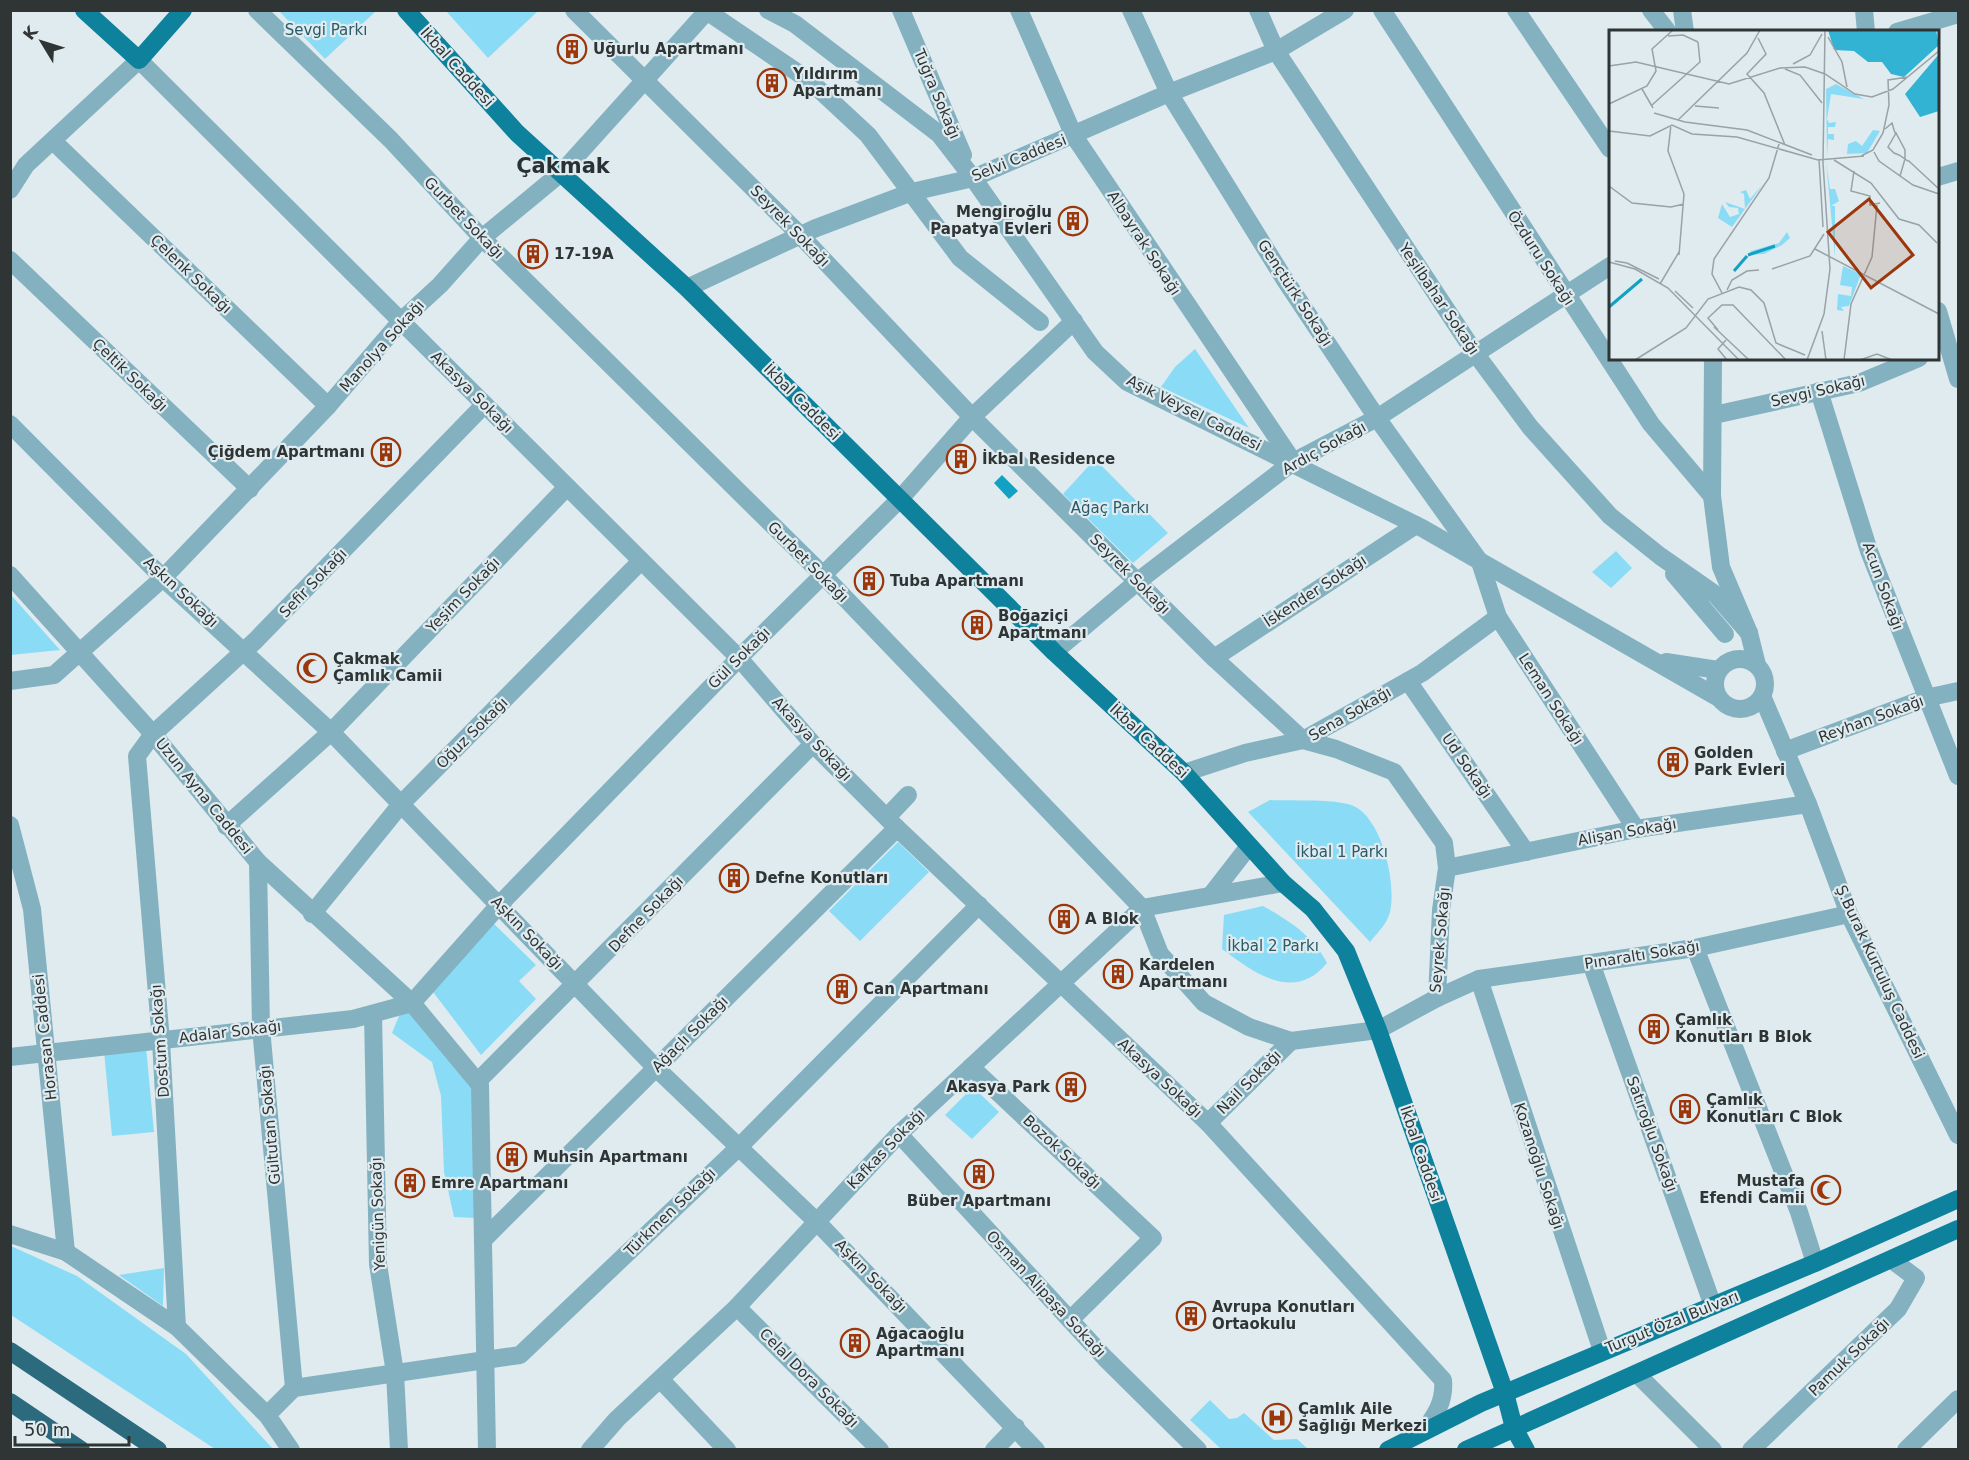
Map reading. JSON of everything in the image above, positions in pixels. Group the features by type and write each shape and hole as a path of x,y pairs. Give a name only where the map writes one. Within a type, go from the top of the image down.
{"highway":[{"path":"10,1351 158,1449"},
{"path":"10,1402 81,1449"}],"main road":[{"path":"84,10 139,60 183,10"},
{"name":"İkbal Caddesi","path":"406,10 517,133 687,288 1054,652 1184,773 1283,883 1313,909 1346,951 1378,1030 1505,1393 1514,1428 1526,1449"},
{"name":"İkbal Caddesi","path":"422,10 562,172"},
{"name":"Turgut Özal Bulvarı","path":"1388,1449 1505,1393 1815,1263 1959,1199"},
{"name":"Turgut Özal Bulvarı","path":"1466,1449 1959,1229"}],"street":[{"name":"Gurbet Sokağı","path":"257,10 391,140 482,238 822,574 1142,908 1160,954 1204,1003 1249,1027 1291,1041 1378,1030"},
{"name":"Seyrek Sokağı","path":"574,10 645,78 800,235 972,417 1214,658 1303,740 1336,749 1394,772 1444,843 1447,868 1441,910 1437,998 1378,1030"},
{"name":"Aşık Veysel Caddesi","path":"768,10 791,17 939,134 973,178 1095,352 1127,382 1293,462 1416,525 1717,697"},
{"name":"Tuğra Sokağı","path":"901,10 973,178"},
{"name":"Albayrak Sokağı","path":"1019,10 1074,136 1293,462"},
{"name":"Gençtürk Sokağı","path":"1131,10 1169,93 1285,280 1377,418 1480,562"},
{"name":"Yeşilbahar Sokağı","path":"1258,10 1276,51 1475,353 1530,427 1610,516 1660,556 1716,595 1749,633"},
{"name":"Selvi Caddesi","path":"687,288 800,235 912,192 973,178 1169,93 1276,51 1345,10"},
{"name":"Özduru Sokağı","path":"1382,10 1564,295 1651,424 1712,496"},
{"path":"1516,10 1609,146"},
{"path":"1651,10 1666,30"},
{"path":"1682,10 1685,30"},
{"path":"1864,10 1866,30"},
{"path":"707,11 810,81 868,135 960,258 1040,322"},
{"name":"Manolya Sokağı","path":"10,681 54,675 163,578 328,406 402,320 440,285 482,238 562,172 707,11"},
{"path":"1904,30 1959,14"},
{"path":"10,190 26,165 54,142 139,60"},
{"name":"Akasya Sokağı","path":"139,60 739,658 813,744 892,823 1208,1123 1443,1380 1444,1395 1439,1408 1424,1431"},
{"name":"Çelenk Sokağı","path":"54,142 328,406"},
{"path":"1939,177 1959,171"},
{"name":"Çeltik Sokağı","path":"10,260 250,489"},
{"name":"Ardıç Sokağı","path":"1054,652 1137,582 1293,462 1377,418 1609,267"},
{"path":"1939,315 1959,379"},
{"name":"Gül Sokağı","path":"412,1003 500,904 739,658 900,499 972,417 1074,321"},
{"path":"1713,360 1712,496 1721,567 1749,633 1757,665 1765,680 1762,696 1750,708 1742,710 1728,707 1717,697 1714,685 1724,665 1725,634 1716,595 1721,567"},
{"name":"Sevgi Sokağı","path":"1714,415 1859,383 1914,360"},
{"name":"Acun Sokağı","path":"1819,392 1869,550 1926,698 1959,776"},
{"name":"Sefir Sokağı","path":"137,756 153,734 245,651 484,405"},
{"name":"Aşkın Sokağı","path":"10,424 163,578 331,732 500,904 656,1068 818,1222 1036,1449"},
{"name":"Yeşim Sokağı","path":"226,826 331,732 567,487"},
{"name":"İskender Sokağı","path":"1214,658 1416,525"},
{"name":"Yeşilbahar Sokağı","path":"1660,556 1725,634"},
{"name":"Oğuz Sokağı","path":"312,914 402,803 641,561"},
{"name":"Leman Sokağı","path":"1480,562 1498,617 1636,829"},
{"name":"Uzun Ayna Caddesi","path":"10,575 153,734 226,826 258,861 312,914 412,1003 477,1082"},
{"name":"Sena Sokağı","path":"1184,773 1245,753 1303,740 1408,681 1498,617"},
{"path":"1724,665 1744,659 1757,665"},
{"name":"Aşık Veysel Caddesi","path":"1656,661 1724,665"},
{"name":"Ud Sokağı","path":"1408,681 1526,852"},
{"name":"Reyhan Sokağı","path":"1782,745 1926,698 1959,691"},
{"name":"Ş.Burak Kurtuluş Caddesi","path":"1762,696 1808,804 1849,914 1959,1135"},
{"path":"1742,710 1782,745"},
{"name":"Defne Sokağı","path":"477,1082 577,985 813,744"},
{"name":"Dostum Sokağı","path":"137,756 161,1041 177,1327"},
{"name":"Ağaçlı Sokağı","path":"483,1240 656,1068 892,823 908,795"},
{"name":"Alişan Sokağı","path":"1447,868 1636,829 1808,804"},
{"name":"Horasan Caddesi","path":"10,825 32,909 66,1252"},
{"path":"1211,895 1249,846"},
{"name":"Gültutan Sokağı","path":"258,861 261,1028 294,1388"},
{"path":"1142,908 1283,883"},
{"name":"Türkmen Sokağı","path":"294,1388 520,1355 738,1148 979,905"},
{"name":"Kafkas Sokağı","path":"590,1449 616,1419 661,1380 737,1307 899,1134 1059,982 1142,908"},
{"name":"Pınaraltı Sokağı","path":"1437,998 1479,980 1695,948 1849,914"},
{"path":"1695,948 1799,1212 1815,1263"},
{"name":"Satıroğlu Sokağı","path":"1590,963 1713,1306"},
{"name":"Kozanoğlu Sokağı","path":"1479,980 1602,1352"},
{"name":"Adalar Sokağı","path":"10,1057 353,1019 412,1003"},
{"name":"Yenigün Sokağı","path":"373,1014 378,1264 395,1373 399,1449"},
{"name":"Nail Sokağı","path":"1208,1123 1291,1041"},
{"name":"Bozok Sokağı","path":"971,1067 1153,1238 1070,1320"},
{"path":"477,1082 480,1085 487,1449"},
{"name":"Osman Alipaşa Sokağı","path":"899,1134 1070,1320 1198,1449"},
{"path":"10,1234 66,1252 177,1327 267,1415 291,1449"},
{"name":"Pamuk Sokağı","path":"1751,1449 1898,1310 1916,1278 1892,1260"},
{"name":"Celal Dora Sokağı","path":"737,1307 880,1449"},
{"path":"1636,1374 1713,1449"},
{"path":"661,1380 727,1449"},
{"path":"267,1415 294,1388"},
{"path":"1906,1449 1959,1399"},
{"path":"994,1449 1016,1427"}],"green space":[{"name":"Sevgi Parkı","path":"279,11 376,11 325,59"},
{"path":"446,11 538,11 488,58"},
{"path":"1195,349 1249,428 1161,387 1175,367"},
{"name":"Ağaç Parkı","path":"1095,459 1168,533 1133,563 1063,494"},
{"path":"1616,551 1632,568 1611,588 1592,572"},
{"path":"11,595 60,650 11,655"},
{"name":"İkbal 1 Parkı","path":"1270,800 1340,802 1360,809 1369,820 1384,850 1392,899 1387,920 1370,942 1248,812"},
{"path":"898,842 929,872 860,941 829,911"},
{"name":"İkbal 2 Parkı","path":"1263,906 1300,930 1321,953 1327,963 1314,975 1301,981 1274,980 1247,967 1222,949 1224,915"},
{"path":"490,920 536,965 519,981 536,999 481,1055 430,988"},
{"path":"410,1008 447,1052 472,1091 476,1218 454,1217 444,1172 441,1096 432,1062 392,1033 399,1016"},
{"path":"146,1047 154,1132 112,1136 104,1051"},
{"path":"973,1087 999,1112 972,1139 945,1115"},
{"path":"11,1246 77,1276 186,1354 273,1449 215,1449 11,1315"},
{"path":"164,1268 163,1306 119,1275"},
{"path":"1210,1400 1229,1419 1237,1418 1244,1413 1274,1440 1297,1439 1308,1449 1221,1449 1190,1420"}],"shaded area":[{"path":"1002,475 1018,491 1009,499 994,483"}],"place":[{"name":"Uğurlu Apartmanı","path":"572,49"},
{"name":"Yıldırım Apartmanı","path":"772,83"},
{"name":"Mengiroğlu Papatya Evleri","path":"1073,221"},
{"name":"17-19A","path":"533,254"},
{"name":"Çiğdem Apartmanı","path":"386,452"},
{"name":"İkbal Residence","path":"961,459"},
{"name":"Tuba Apartmanı","path":"869,581"},
{"name":"Boğaziçi Apartmanı","path":"977,625"},
{"name":"Çakmak Çamlık Camii","path":"312,668"},
{"name":"Golden Park Evleri","path":"1673,762"},
{"name":"Defne Konutları","path":"734,878"},
{"name":"A Blok","path":"1064,919"},
{"name":"Kardelen Apartmanı","path":"1118,974"},
{"name":"Can Apartmanı","path":"842,989"},
{"name":"Çamlık Konutları B Blok","path":"1654,1029"},
{"name":"Akasya Park","path":"1071,1087"},
{"name":"Çamlık Konutları C Blok","path":"1685,1109"},
{"name":"Muhsin Apartmanı","path":"512,1157"},
{"name":"Büber Apartmanı","path":"979,1174"},
{"name":"Emre Apartmanı","path":"410,1183"},
{"name":"Mustafa Efendi Camii","path":"1826,1190"},
{"name":"Avrupa Konutları Ortaokulu","path":"1191,1316"},
{"name":"Ağacaoğlu Apartmanı","path":"855,1343"},
{"name":"Çamlık Aile Sağlığı Merkezi","path":"1277,1418"}],"district":[{"name":"Çakmak","path":"563,166"}]}
